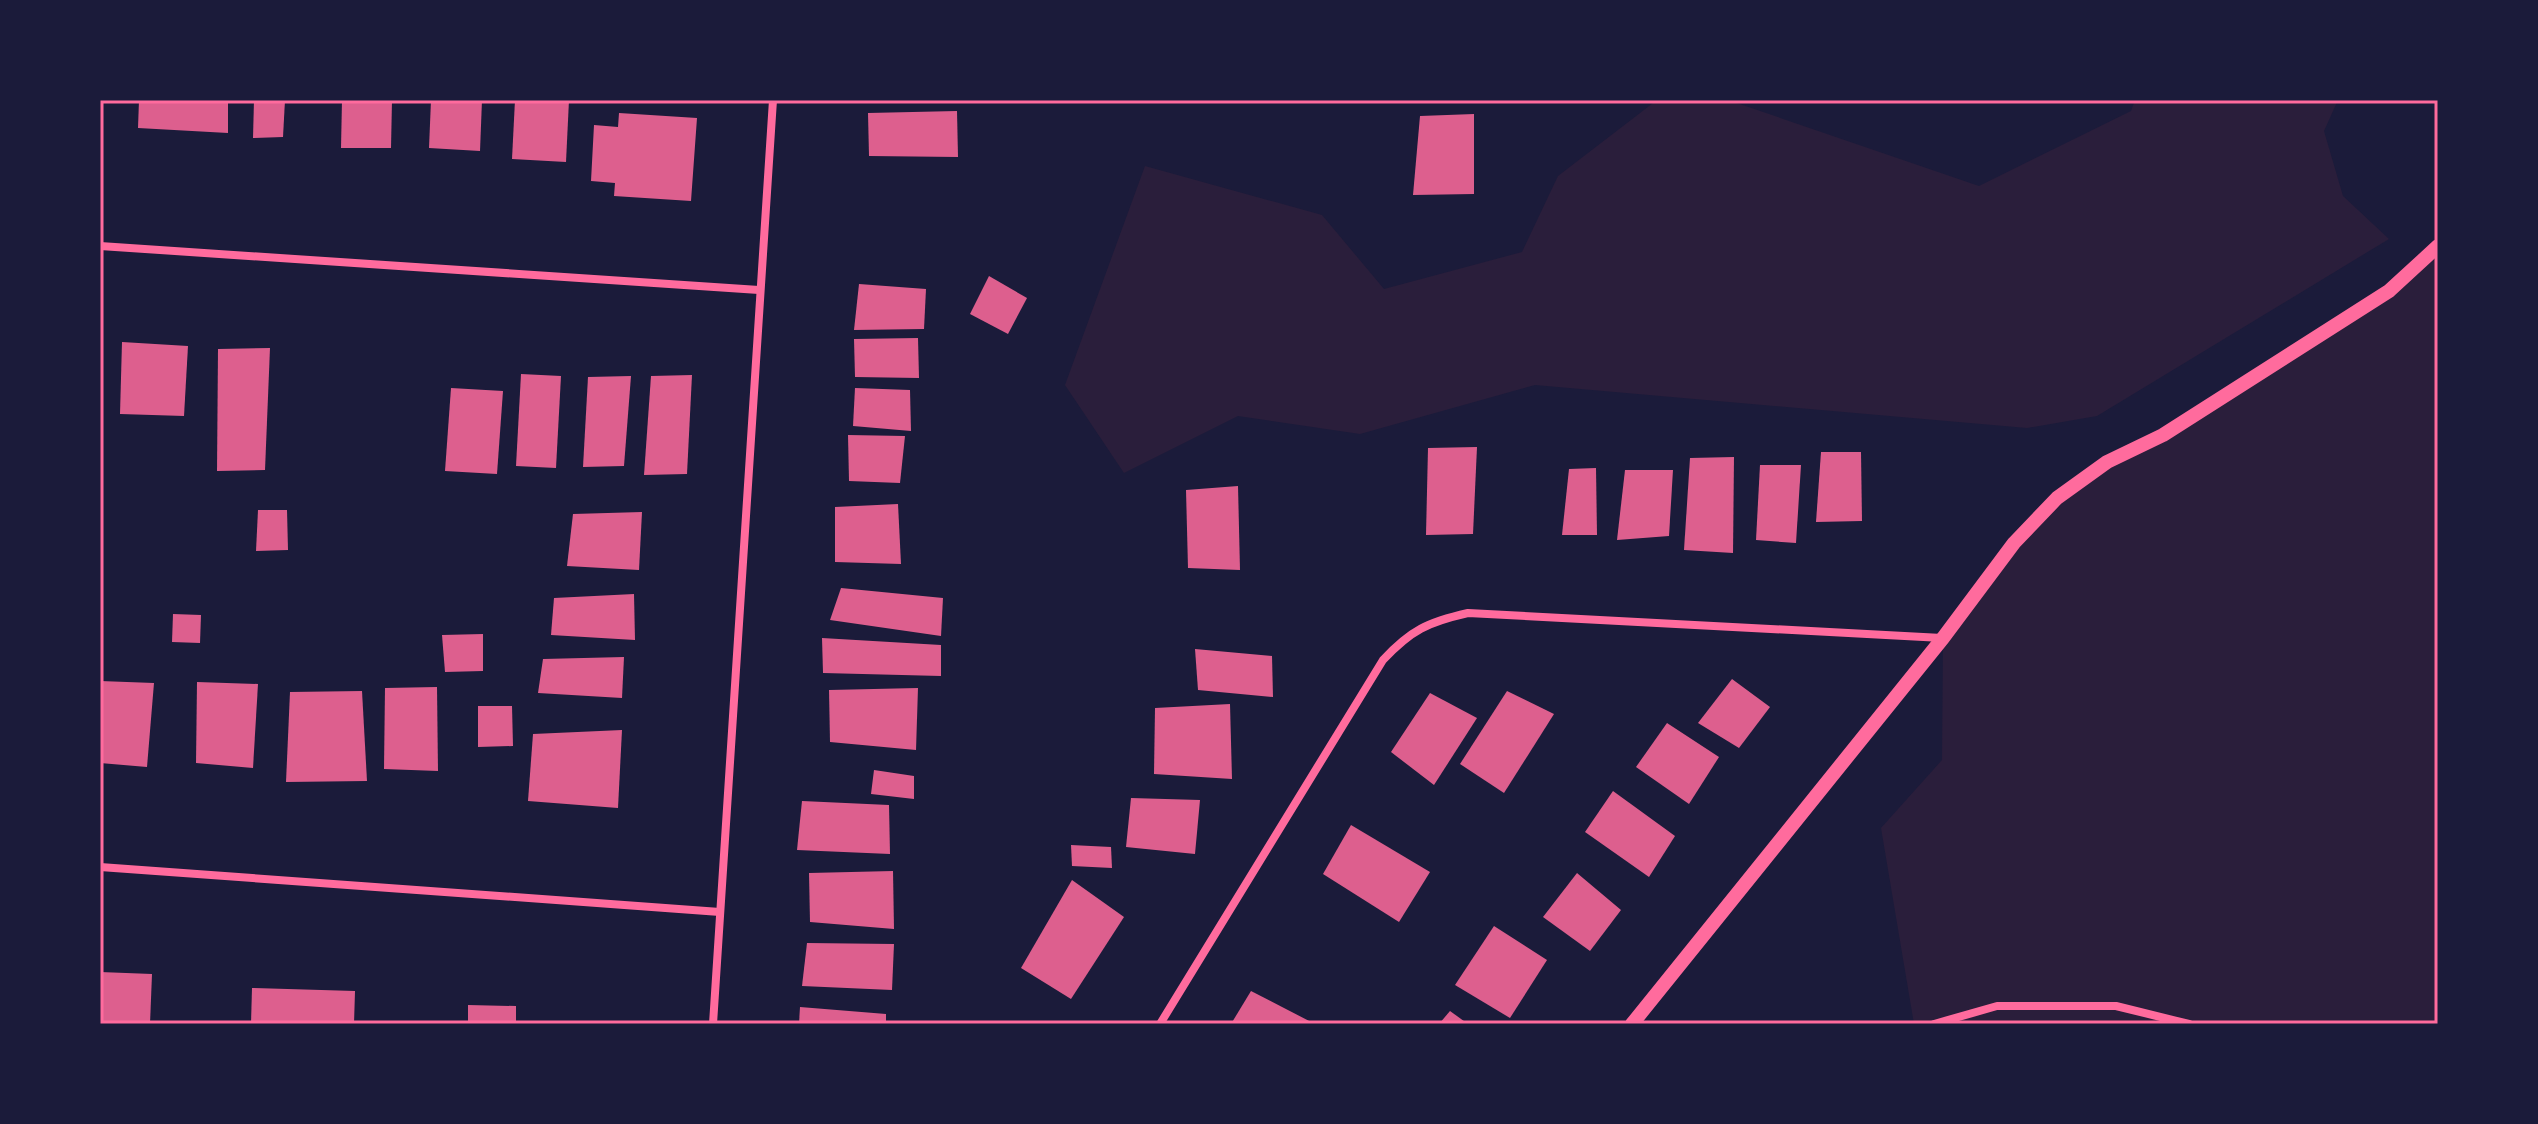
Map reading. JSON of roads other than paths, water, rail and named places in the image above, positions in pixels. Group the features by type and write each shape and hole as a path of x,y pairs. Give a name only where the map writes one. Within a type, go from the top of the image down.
{"street":[{"path":"713,1024 773,100"},
{"path":"100,246 759,290"},
{"path":"1632,1024 1943,638 2014,543 2057,498 2107,462 2163,435 2389,291 2438,246"},
{"path":"1160,1024 1383,660 1400,642 1431,622 1468,613 1943,638"},
{"path":"100,867 720,912"},
{"path":"1934,1024 1997,1006 2116,1006 2189,1024"}]}
